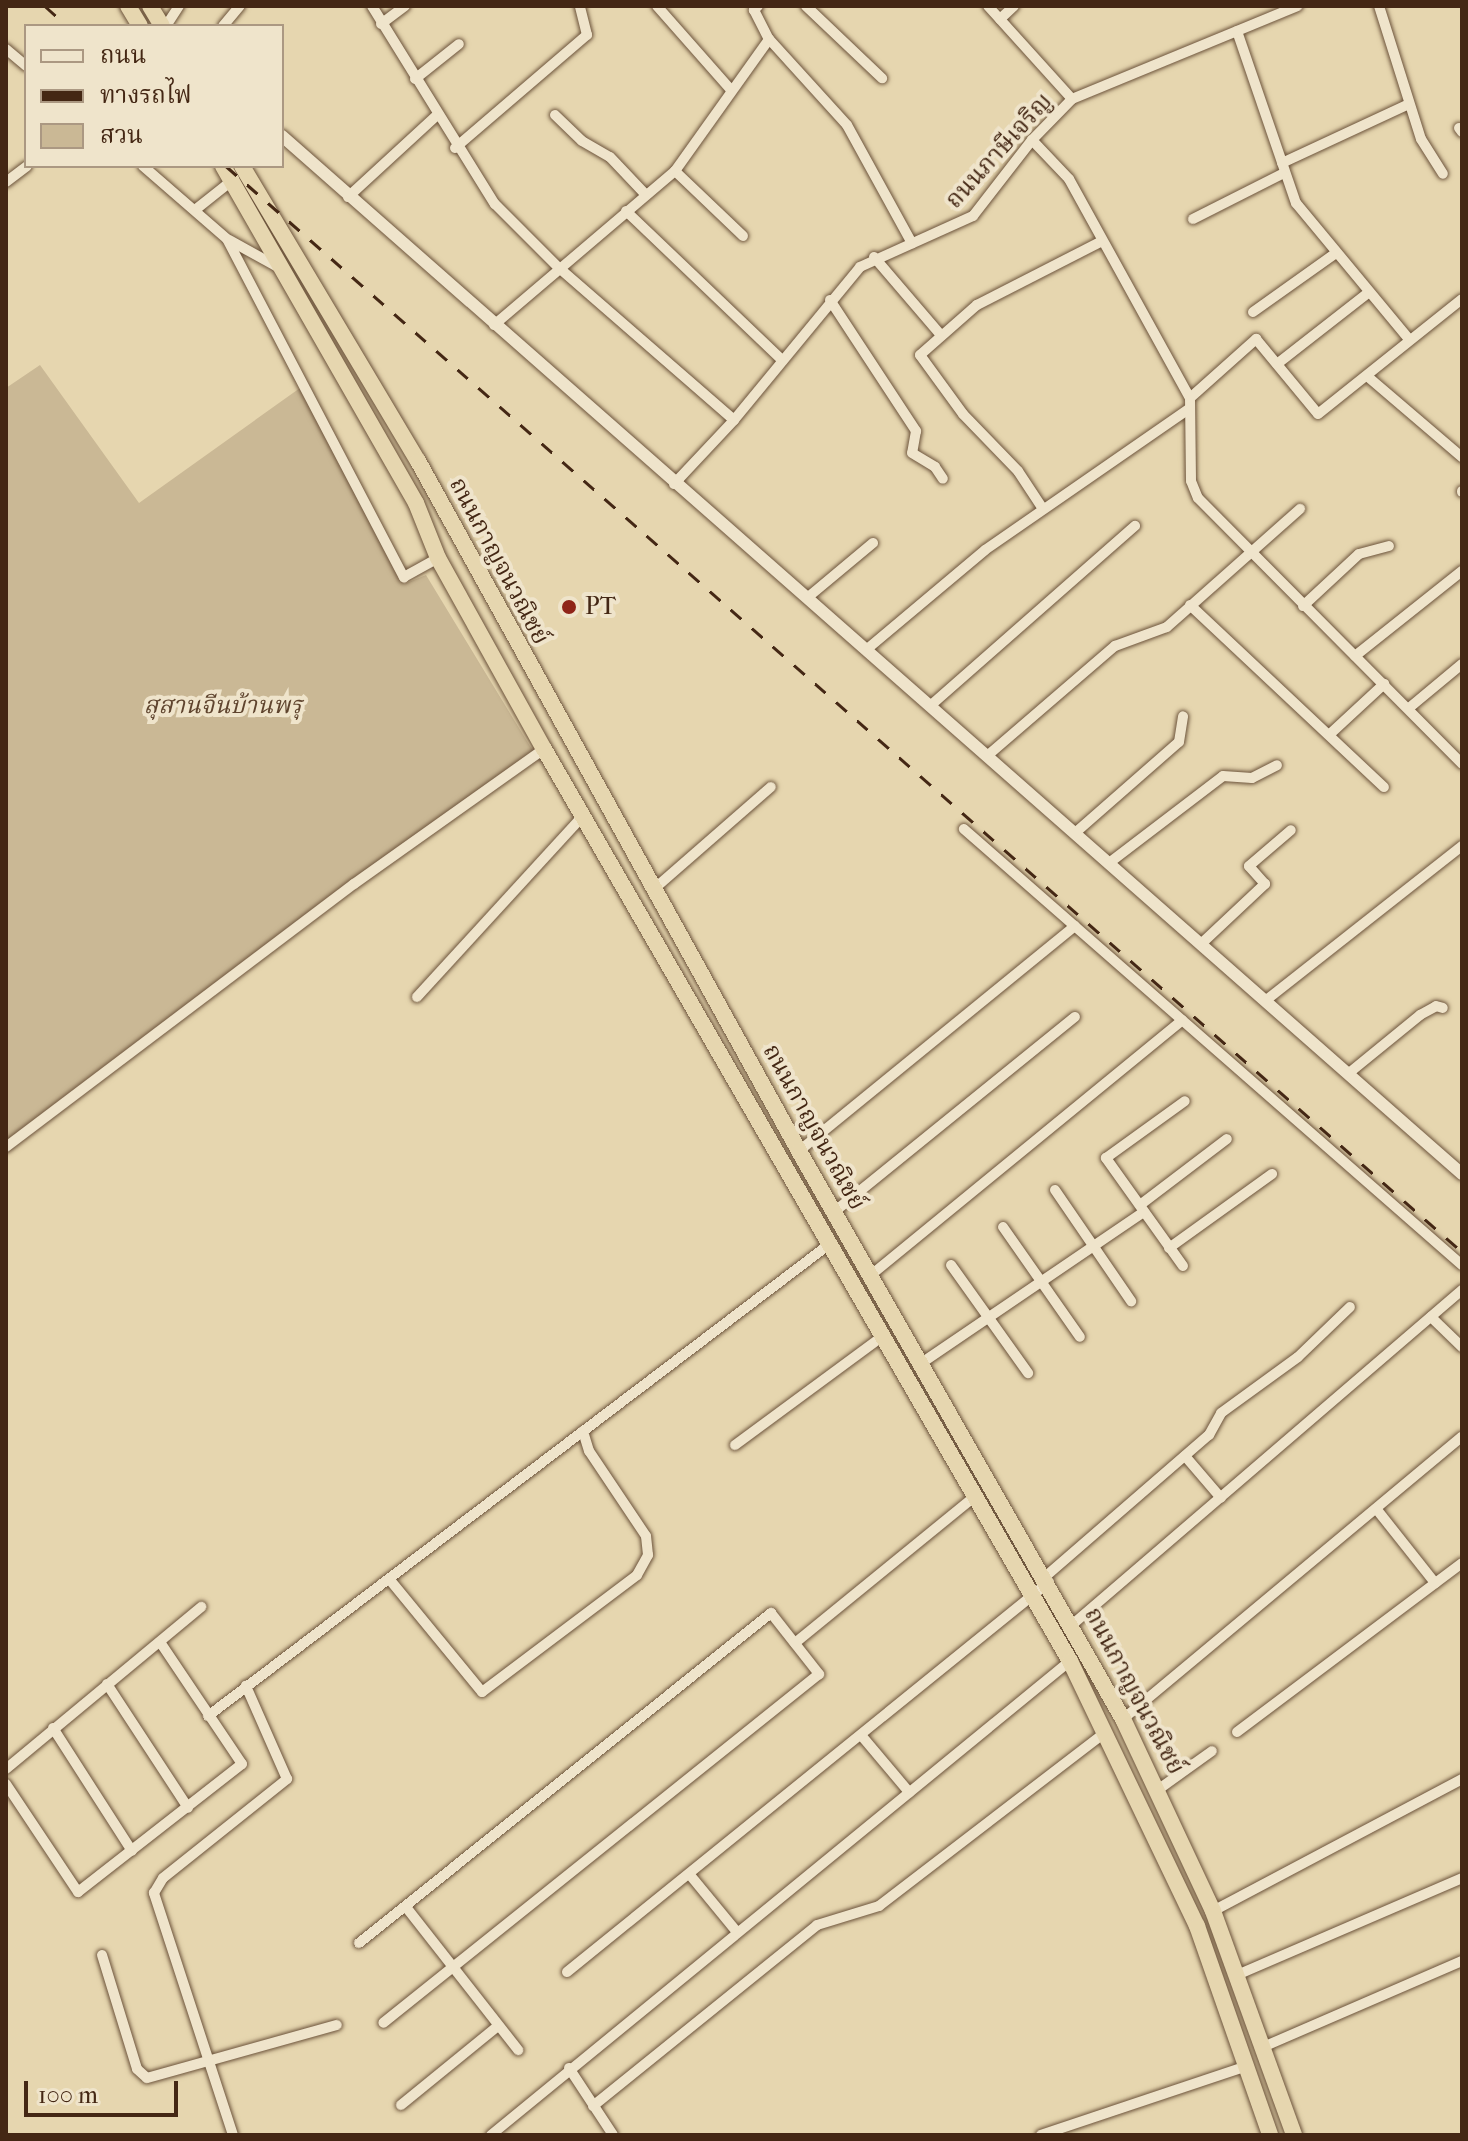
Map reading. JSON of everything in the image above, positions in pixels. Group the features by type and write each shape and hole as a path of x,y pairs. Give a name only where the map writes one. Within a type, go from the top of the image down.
{"highway":[{"path":"128,6 139,24"},
{"path":"150,6 163,24"},
{"name":"ถนนกาญจนวณิชย์","path":"240,173 281,268 397,473 438,558 544,749 880,1338 1070,1661 1197,1926 1270,2135"},
{"name":"ถนนกาญจนวณิชย์","path":"240,173 418,461 799,1151 1073,1624 1159,1789 1213,1911 1294,2135"},
{"path":"397,473 418,461"}],"street":[{"path":"166,24 179,6"},
{"path":"225,24 240,6"},
{"path":"372,6 455,148 495,204 558,267 734,420"},
{"path":"381,24 405,6"},
{"path":"455,148 587,35 580,6"},
{"path":"657,6 731,90"},
{"path":"758,6 754,10 769,39 847,125 912,243"},
{"path":"806,6 882,78"},
{"path":"988,6 1072,99"},
{"path":"1000,19 1014,6"},
{"name":"ถนนภาษีเจริญ","path":"674,484 734,420 830,300 874,257 973,216 1032,140 1072,99 1298,6"},
{"path":"1379,6 1421,139 1443,174"},
{"path":"1237,31 1296,203 1409,339"},
{"path":"494,325 558,267 675,171 769,39"},
{"path":"415,79 459,44"},
{"path":"6,49 24,64"},
{"path":"1193,219 1409,104"},
{"path":"555,115 582,141 610,157 646,195"},
{"path":"348,197 436,116"},
{"path":"284,138 1462,1174"},
{"path":"1032,140 1069,179 1189,404 1195,493 1250,553 1462,763"},
{"path":"6,182 24,168"},
{"path":"145,168 227,239 281,268"},
{"path":"675,171 743,236"},
{"path":"195,210 240,173"},
{"path":"626,211 782,360"},
{"path":"227,239 404,577 438,558"},
{"path":"1043,509 1018,471 998,455 920,361 923,349 984,300 1102,241"},
{"path":"1253,312 1336,253"},
{"path":"874,257 940,334"},
{"path":"1277,364 1369,292"},
{"path":"866,650 1043,509 1189,404 1256,339 1318,414 1462,299"},
{"path":"830,300 916,431 912,453 935,467 943,479"},
{"path":"1367,376 1462,457"},
{"path":"987,756 1115,646 1164,629 1300,509"},
{"path":"930,706 1135,526"},
{"path":"807,598 873,543"},
{"path":"1303,606 1359,554 1389,546"},
{"path":"1355,656 1462,571"},
{"path":"1190,605 1384,787"},
{"path":"1409,708 1462,664"},
{"path":"1330,734 1384,684"},
{"path":"1075,833 1179,742 1183,716"},
{"path":"6,1147 354,884 544,749"},
{"path":"1109,863 1223,776 1252,778 1277,765"},
{"path":"654,889 771,787"},
{"path":"417,997 583,816"},
{"path":"964,829 1462,1265"},
{"path":"1201,944 1265,884 1249,866 1291,830"},
{"path":"1265,1001 1462,846"},
{"path":"799,1151 1075,926"},
{"path":"1349,1073 1420,1015 1436,1006 1443,1008"},
{"path":"834,1212 1075,1017"},
{"path":"871,1275 1182,1020"},
{"path":"1183,1266 1106,1158 1185,1101"},
{"path":"923,1362 1093,1246 1227,1139"},
{"path":"1169,1248 1272,1174"},
{"path":"1055,1190 1131,1301"},
{"path":"1003,1227 1080,1337"},
{"path":"208,1716 827,1246"},
{"path":"951,1265 1028,1373"},
{"path":"1073,1624 1462,1290"},
{"path":"567,1972 1032,1596 1047,1579 1209,1435 1221,1413 1298,1357 1350,1307"},
{"path":"1431,1317 1462,1347"},
{"path":"735,1445 880,1338"},
{"path":"390,1580 482,1692 637,1575 648,1555 646,1536 589,1451 583,1431"},
{"path":"1123,1719 1378,1511 1462,1437"},
{"path":"1185,1456 1221,1498"},
{"path":"795,1643 974,1497"},
{"path":"1378,1511 1435,1583"},
{"path":"1237,1732 1462,1563"},
{"path":"6,1769 201,1607"},
{"path":"359,1943 771,1613 819,1674 383,2023"},
{"path":"6,1784 75,1891 84,1890 242,1764 160,1642"},
{"path":"491,2135 569,2068 1070,1661"},
{"path":"107,1684 188,1808"},
{"path":"233,2135 206,2063 154,1893 163,1878 287,1779 246,1686"},
{"path":"53,1728 132,1851"},
{"path":"593,2106 817,1925 873,1910 1106,1732"},
{"path":"861,1735 909,1792"},
{"path":"1159,1789 1212,1751"},
{"path":"1213,1911 1462,1779"},
{"path":"690,1875 737,1932"},
{"path":"1237,1975 1462,1878"},
{"path":"406,1907 518,2050"},
{"path":"102,1955 140,2075 152,2078 337,2025"},
{"path":"1263,2047 1462,1961"},
{"path":"401,2105 498,2026"},
{"path":"1041,2135 1247,2066"},
{"path":"569,2068 613,2135"}],"green space":[{"name":"สุสานจีนบ้านพรุ","path":"40,365 139,503 300,388 404,584 426,575 533,751 6,1142 6,388"}],"railway":[{"path":"45,6 65,24"},
{"path":"228,168 1462,1252"}],"place":[{"name":"PT","path":"569,607"}]}
